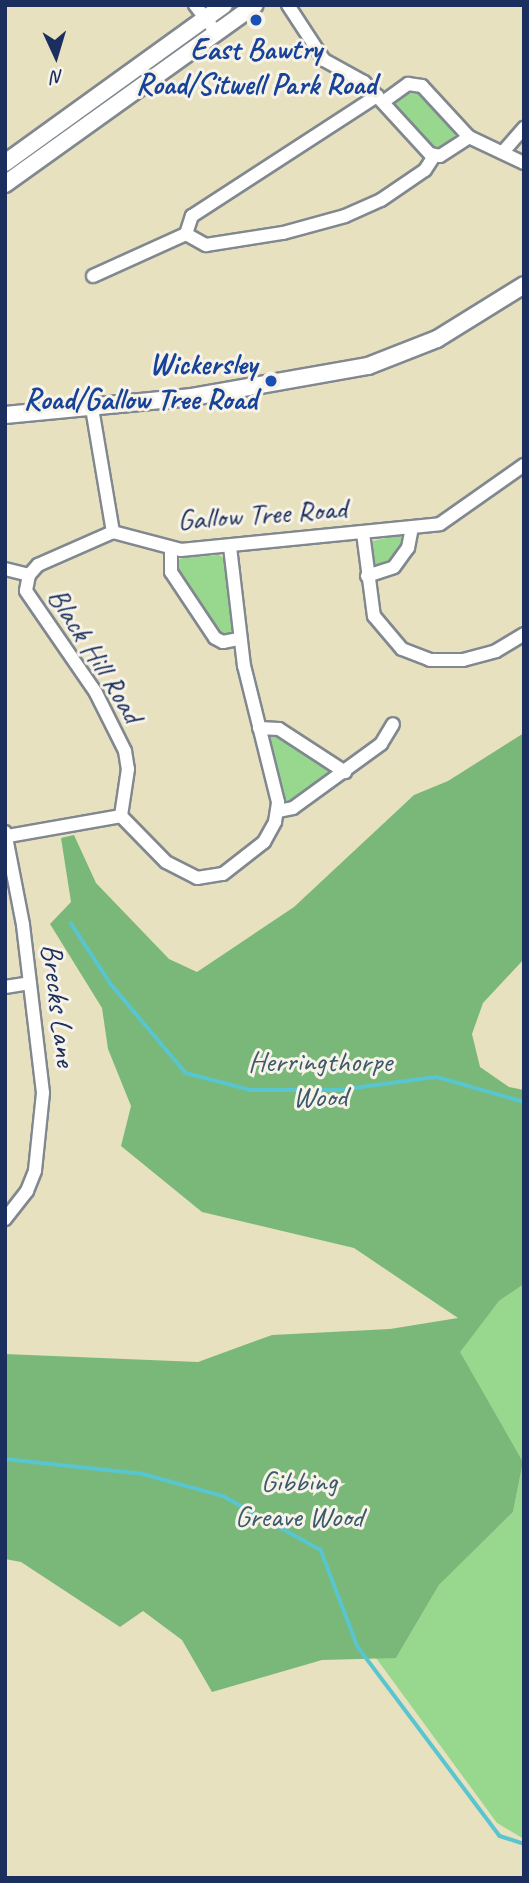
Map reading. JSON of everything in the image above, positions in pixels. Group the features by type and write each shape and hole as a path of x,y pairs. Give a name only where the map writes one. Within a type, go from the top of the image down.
{"main road":[{"path":"5,163 200,11 224,5"},
{"path":"5,184 215,31 255,5"},
{"path":"5,415 92,408 275,386 368,366 437,339 524,285"}],"street":[{"path":"288,5 324,60 364,82 434,156"},
{"path":"200,11 215,31"},
{"path":"93,276 186,234 192,216 408,84 422,86 469,137 524,163"},
{"path":"503,152 524,128"},
{"path":"186,234 199,244 227,243 283,233 345,216 381,200 425,170 434,156 469,137"},
{"path":"92,408 113,531"},
{"name":"Gallow Tree Road","path":"113,531 171,549 230,546 412,528 448,520 524,465"},
{"path":"367,576 394,567 408,548 412,528"},
{"name":"Black Hill Road","path":"113,531 38,565 29,575 28,598 96,693 125,751 128,769 121,816"},
{"path":"363,533 370,606 379,627 413,656 447,662 478,657 524,634"},
{"path":"6,834 121,816 166,862 197,878 223,874 240,864 264,842 278,811 239,639 230,546"},
{"path":"171,549 171,572 215,638 223,642 239,639"},
{"path":"5,569 29,575"},
{"path":"278,811 293,808 345,772 387,740 393,724"},
{"path":"259,728 279,729 345,772"},
{"name":"Brecks Lane","path":"5,1219 27,1191 42,1127 42,1061 6,834"},
{"path":"5,987 30,983"}],"green space":[{"path":"409,88 419,89 459,130 445,148 433,152 394,108 393,100"},
{"path":"400,535 405,544 394,562 373,569 369,548 373,541"},
{"path":"219,555 226,559 233,630 223,638 177,571 177,561 182,558"},
{"path":"275,731 333,770 290,802 283,800 267,734"},
{"path":"524,733 524,959 483,1003 472,1034 480,1067 509,1087 524,1090 524,1284 499,1301 460,1352 523,1462 513,1512 439,1585 396,1658 322,1660 212,1692 182,1640 143,1611 120,1627 21,1562 5,1559 5,1354 198,1362 272,1335 390,1329 458,1318 354,1248 202,1212 121,1146 131,1106 108,1049 102,1008 50,924 71,902 61,838 74,835 96,883 169,959 197,972 294,907 414,795 448,781"},
{"path":"524,1284 524,1839 497,1823 376,1658 396,1658 439,1585 513,1512 523,1462 459,1352 499,1301"}],"waterway":[{"path":"71,923 111,984 186,1073 251,1090 339,1090 437,1077 524,1102"},
{"path":"5,1459 143,1474 223,1496 321,1550 358,1647 500,1836 524,1844"}],"place":[{"name":"East Bawtry Road/Sitwell Park Road","path":"256,20"},
{"name":"Wickersley Road/Gallow Tree Road","path":"271,381"}],"park label":[{"name":"Herringthorpe Wood","path":"320,1078"},
{"name":"Gibbing Greave Wood","path":"299,1498"}]}
